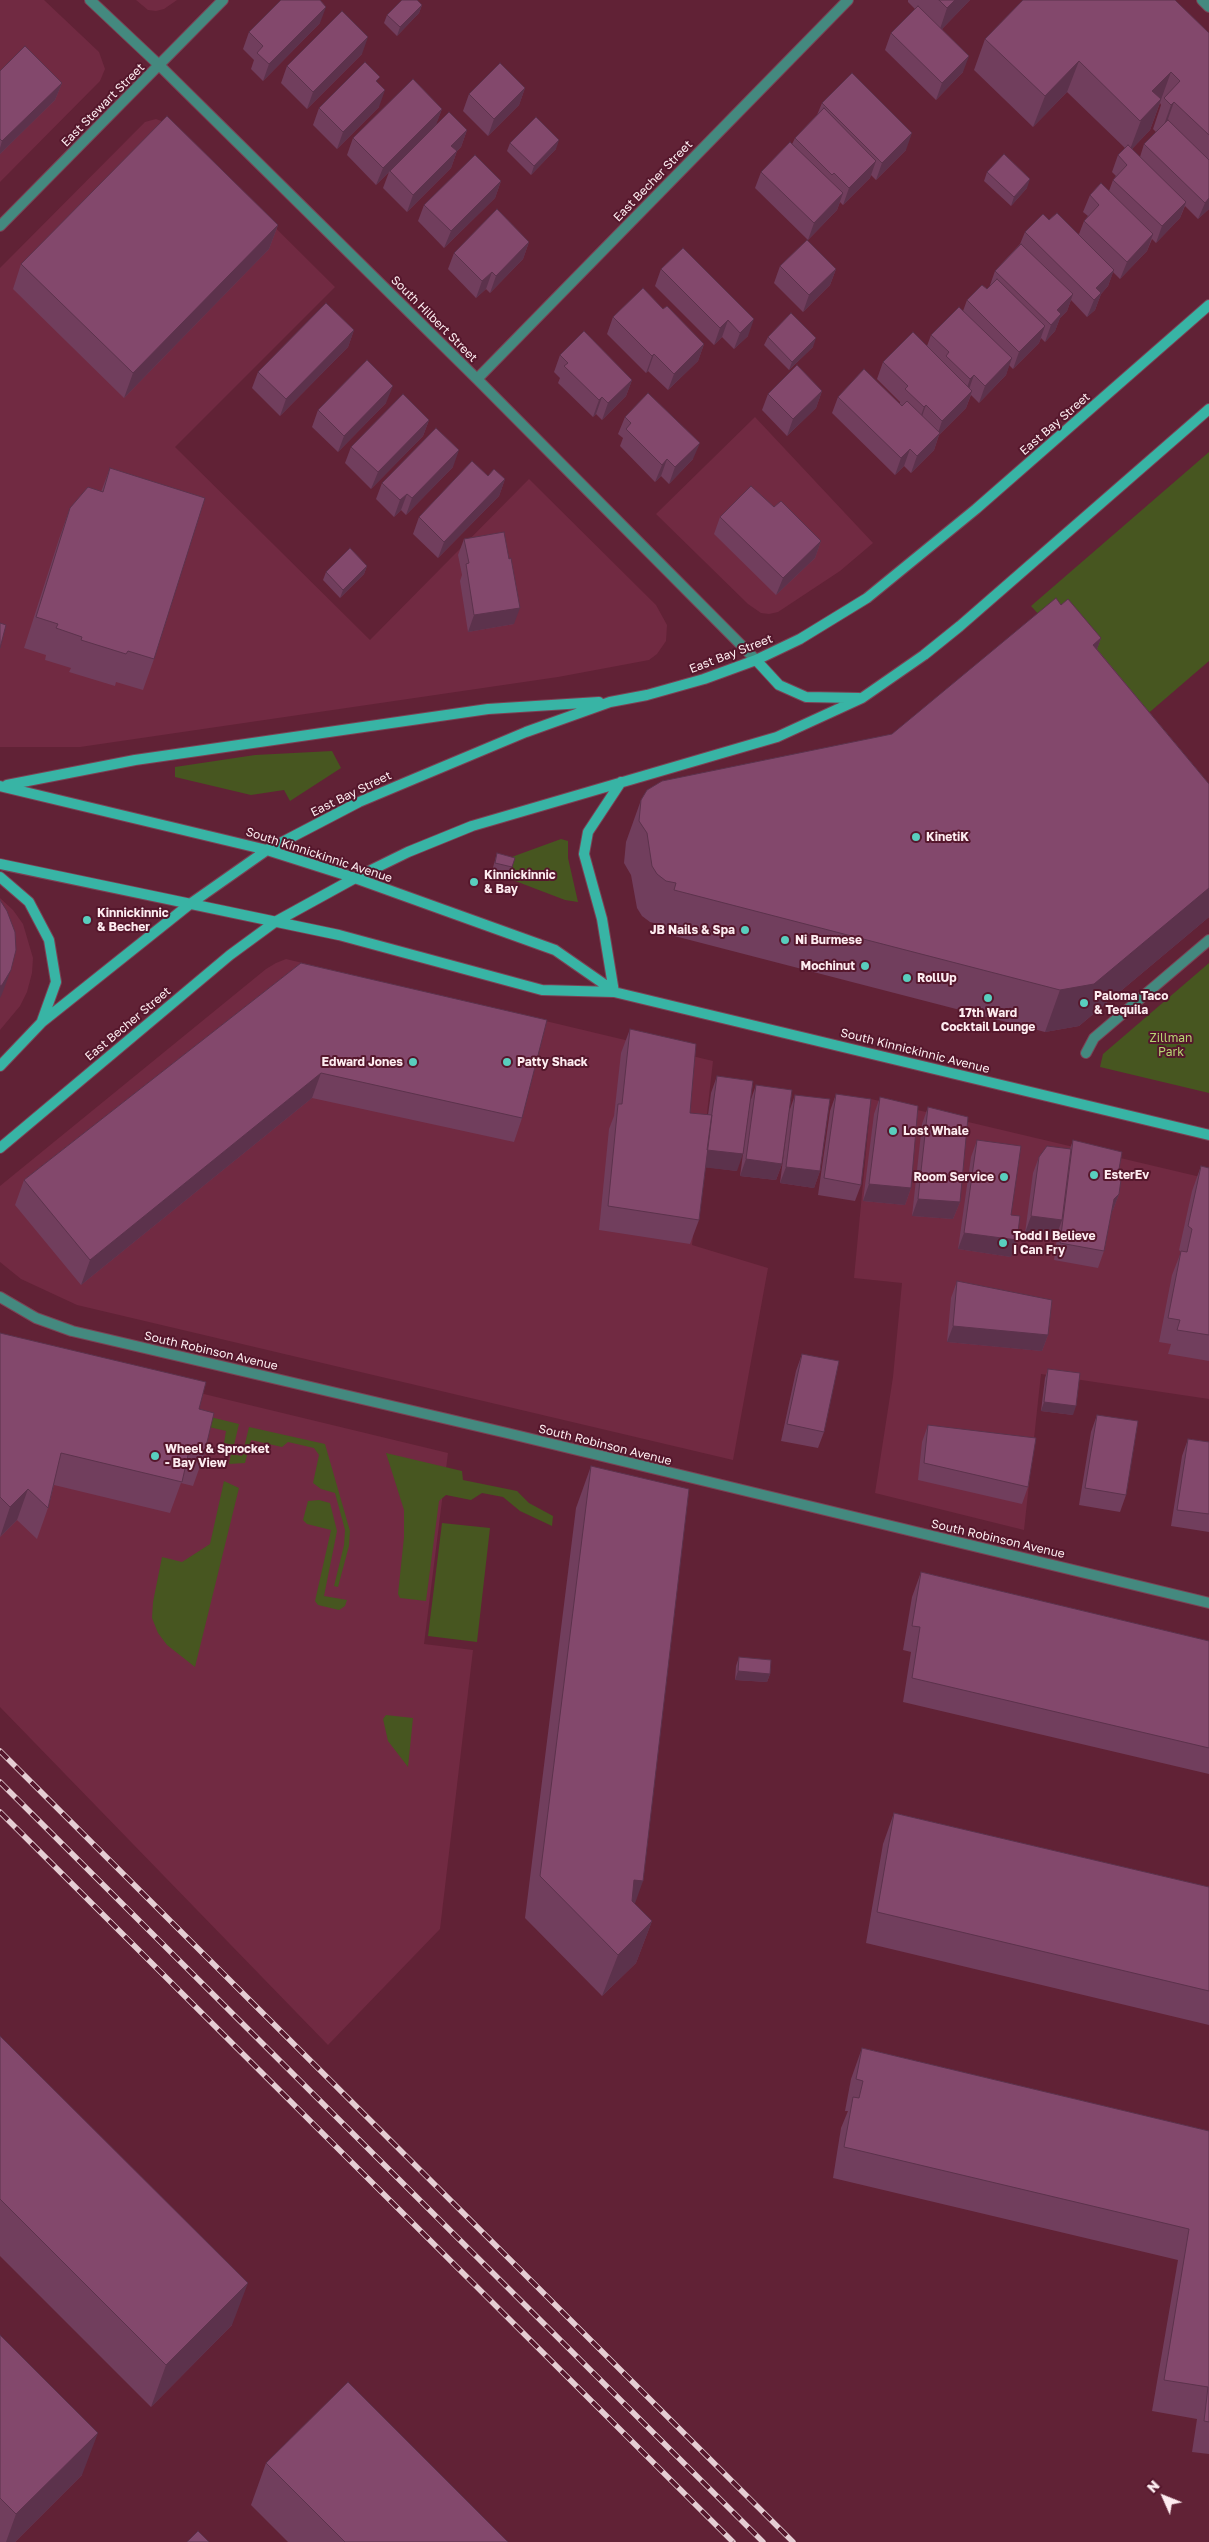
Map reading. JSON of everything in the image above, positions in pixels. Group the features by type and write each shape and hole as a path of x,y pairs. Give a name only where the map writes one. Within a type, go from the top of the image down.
{"main road":[{"name":"East Bay Street","path":"190,904 267,850 360,802 491,746 610,702 647,695 704,679 756,660 800,639 867,598 976,509 1209,305"},
{"path":"276,922 355,878 408,852 472,826 776,737 862,698 924,655 968,620 1209,409"},
{"path":"756,660 779,686 806,697 862,698"},
{"path":"1,786 135,760 488,709 610,702"},
{"path":"614,992 602,920 584,854 588,832 621,782"},
{"name":"South Kinnickinnic Avenue","path":"1,786 267,850 355,878 555,950 614,992"},
{"name":"South Kinnickinnic Avenue","path":"0,864 339,935 542,990 614,992 1209,1135"},
{"path":"0,877 29,902 49,940 56,982 42,1022"},
{"path":"0,1066 42,1022 190,904"},
{"name":"East Becher Street","path":"0,1148 210,972 276,922"}],"street":[{"name":"South Hilbert Street","path":"90,0 160,65 477,379 756,660"},
{"name":"East Stewart Street","path":"0,226 223,0"},
{"name":"East Becher Street","path":"477,379 848,0"},
{"path":"1202,0 1209,7"},
{"path":"1086,1053 1094,1038 1209,940"},
{"name":"South Robinson Avenue","path":"0,1297 36,1318 72,1331 506,1433 1209,1603"}],"shaded area":[{"path":"0,0 44,0 99,52 105,69 100,81 0,182"},
{"path":"136,0 177,0 164,9 156,11 148,10"},
{"path":"156,119 172,125 335,287 175,447 370,640 529,479 656,605 667,625 666,641 657,654 649,660 558,677 80,747 0,747 0,268 145,122"},
{"path":"755,417 873,543 840,571 778,612 769,614 761,613 748,604 656,514"},
{"path":"0,898 13,910 23,924 33,958 32,973 27,992 20,1006 0,1030"},
{"path":"286,959 713,1061 692,1245 768,1268 733,1460 77,1305 21,1279 0,1262 0,1186 266,969"},
{"path":"871,1099 1209,1179 1209,1399 1041,1374 1024,1530 875,1493 893,1377 902,1283 854,1278"},
{"path":"0,1333 55,1358 448,1453 424,1644 473,1650 440,1929 328,2045 0,1707"}],"green space":[{"path":"1209,452 1209,661 1137,723 1031,606"},
{"path":"332,751 341,768 290,801 284,790 251,795 175,777 175,767 255,755"},
{"path":"561,839 568,841 568,858 578,902 565,900 510,879 513,866 498,862"},
{"name":"Zillman Park","path":"1209,963 1209,1093 1100,1067 1103,1054"},
{"path":"194,1413 239,1424 234,1445 224,1443 226,1431 192,1423"},
{"path":"249,1427 325,1444 350,1531 349,1546 338,1587 334,1586 344,1545 345,1530 335,1493 321,1489 313,1483 319,1455 314,1448 288,1442 282,1447 251,1440 245,1463 229,1464 231,1454 242,1456"},
{"path":"386,1453 462,1471 463,1480 517,1491 529,1503 553,1516 552,1526 520,1511 503,1497 482,1493 471,1500 446,1495 439,1501 426,1601 400,1598 398,1594 404,1537 404,1510"},
{"path":"224,1481 239,1488 195,1667 167,1645 158,1633 152,1618 153,1602 162,1557 182,1562 210,1544"},
{"path":"319,1500 330,1503 337,1531 324,1596 347,1600 345,1606 339,1610 318,1605 315,1601 331,1530 307,1524 303,1520 308,1501"},
{"path":"442,1523 490,1528 477,1642 428,1636"},
{"path":"386,1715 413,1718 408,1767 388,1741 383,1719"}],"building":[{"path":"281,0 320,0 326,7 269,64 257,53 263,46 249,32"},
{"path":"402,0 417,0 422,5 400,27 387,15"},
{"path":"939,0 955,0 947,8"},
{"path":"1023,0 1175,0 1209,33 1209,135 1174,102 1171,105 1164,98 1180,81 1171,72 1152,91 1161,99 1140,121 1079,61 1045,96 985,39"},
{"path":"918,6 969,56 942,83 891,33"},
{"path":"342,11 368,37 313,92 287,66"},
{"path":"25,46 62,83 2,141 0,139 0,71"},
{"path":"365,62 380,77 376,81 385,90 343,132 319,108"},
{"path":"500,63 525,88 494,119 469,94"},
{"path":"852,73 912,133 882,163 822,103"},
{"path":"413,79 442,109 383,168 353,138"},
{"path":"824,108 876,161 849,188 834,173 832,175 795,138"},
{"path":"449,112 467,130 451,146 457,151 413,195 390,171"},
{"path":"167,116 278,225 133,373 21,264"},
{"path":"536,117 559,140 534,166 510,143"},
{"path":"1168,120 1209,160 1209,198 1205,203 1144,144"},
{"path":"790,142 843,193 814,223 761,172"},
{"path":"1128,145 1186,202 1162,226 1113,180 1127,165 1118,155"},
{"path":"1004,154 1030,179 1014,197 987,172"},
{"path":"475,155 501,181 451,231 424,205"},
{"path":"1101,183 1153,234 1127,262 1084,221 1099,205 1090,195"},
{"path":"497,209 529,242 496,276 492,272 482,281 454,253"},
{"path":"1057,213 1114,270 1096,288 1101,293 1094,300 1025,232 1043,214 1049,220"},
{"path":"807,240 836,269 809,295 780,266"},
{"path":"1021,244 1073,294 1057,310 1061,314 1051,325 995,271"},
{"path":"683,248 754,319 740,333 728,320 720,328 661,269"},
{"path":"997,279 1045,326 1019,352 967,300 982,285 987,289"},
{"path":"643,288 663,309 667,306 704,344 674,374 654,354 652,356 613,317"},
{"path":"326,303 354,330 286,399 258,372"},
{"path":"959,307 1012,358 985,386 974,375 970,379 946,356 949,352 931,335"},
{"path":"791,313 816,338 792,362 768,337"},
{"path":"584,331 632,380 608,403 602,397 599,400 564,366 568,363 560,355"},
{"path":"913,332 972,391 942,421 926,405 924,407 905,389 908,386 883,362"},
{"path":"367,360 393,386 344,436 318,410"},
{"path":"797,365 822,391 793,419 768,394"},
{"path":"864,369 902,406 907,401 940,433 917,456 910,449 901,458 838,397"},
{"path":"648,393 700,443 675,467 667,459 662,465 626,429 631,423 625,417"},
{"path":"403,394 429,420 378,472 351,447"},
{"path":"436,428 459,450 412,498 407,494 400,500 382,483"},
{"path":"472,461 488,476 494,469 505,479 444,542 419,517"},
{"path":"110,468 205,498 154,659 128,651 126,654 81,640 82,637 56,628 58,624 36,617 70,508 88,487 103,492"},
{"path":"751,486 774,507 781,501 821,541 783,578 720,517"},
{"path":"504,532 520,608 474,615 466,564 469,563 464,539"},
{"path":"350,548 367,566 343,590 326,572"},
{"name":"KinetiK","path":"1056,598 1061,605 1068,599 1101,638 1093,645 1209,784 1209,888 1094,984 1060,990 674,890 676,883 666,881 657,874 652,866 647,833 639,821 641,800 647,790 662,781 892,734"},
{"path":"0,623 6,625 0,648"},
{"path":"497,853 515,858 512,867 495,863"},
{"path":"0,900 7,911 15,932 16,950 11,970 0,986"},
{"path":"301,963 547,1020 522,1118 321,1073 90,1260 24,1180"},
{"path":"630,1029 696,1044 690,1113 712,1115 699,1220 608,1206 618,1104 622,1104"},
{"path":"717,1076 753,1081 743,1154 707,1150"},
{"path":"756,1085 792,1090 782,1164 746,1159"},
{"path":"836,1094 871,1099 861,1185 824,1178"},
{"path":"795,1095 830,1099 820,1171 786,1167"},
{"path":"880,1097 918,1106 911,1188 869,1184"},
{"path":"928,1107 968,1117 960,1202 918,1199"},
{"path":"977,1140 1021,1146 1011,1215 1020,1216 1017,1240 964,1233"},
{"path":"1073,1140 1122,1152 1118,1175 1121,1180 1119,1194 1114,1199 1104,1251 1060,1243"},
{"path":"1047,1146 1071,1149 1062,1220 1031,1216 1039,1157"},
{"path":"1201,1166 1209,1168 1209,1335 1177,1330 1180,1320 1168,1318 1181,1251 1187,1252 1192,1229 1188,1226"},
{"path":"957,1281 1052,1300 1048,1335 953,1326"},
{"path":"0,1333 206,1382 199,1409 214,1413 204,1455 189,1451 182,1482 61,1453 48,1508 28,1489 10,1507 0,1497"},
{"path":"802,1354 839,1361 824,1432 787,1424"},
{"path":"1048,1369 1080,1373 1076,1406 1044,1402"},
{"path":"1097,1415 1138,1421 1126,1495 1085,1488"},
{"path":"928,1425 1036,1438 1028,1487 924,1463"},
{"path":"1188,1439 1209,1442 1209,1514 1177,1510"},
{"path":"591,1466 689,1489 643,1881 634,1880 632,1901 652,1921 618,1955 540,1876"},
{"path":"921,1572 1209,1641 1209,1748 912,1678 920,1627 912,1626"},
{"path":"739,1657 771,1660 770,1674 738,1671"},
{"path":"894,1813 1209,1887 1209,1991 877,1912"},
{"path":"0,2036 248,2283 166,2365 0,2199"},
{"path":"862,2048 1209,2131 1209,2422 1204,2421 1208,2387 1164,2380 1189,2229 844,2147 853,2097 859,2098 863,2081 856,2079"},
{"path":"0,2335 98,2433 16,2514 0,2498"},
{"path":"348,2382 508,2542 345,2542 266,2463"},
{"path":"198,2531 209,2542 187,2542"}],"railway":[{"path":"0,1751 793,2542"},
{"path":"0,1782 763,2542"},
{"path":"0,1812 733,2542"}],"place":[{"name":"KinetiK","path":"916,837"},
{"name":"Kinnickinnic & Bay","path":"474,882"},
{"name":"Kinnickinnic & Becher","path":"87,920"},
{"name":"JB Nails & Spa","path":"745,930"},
{"name":"Ni Burmese","path":"785,940"},
{"name":"Mochinut","path":"865,966"},
{"name":"RollUp","path":"907,978"},
{"name":"17th Ward Cocktail Lounge","path":"988,998"},
{"name":"Paloma Taco & Tequila","path":"1084,1003"},
{"name":"Edward Jones","path":"413,1062"},
{"name":"Patty Shack","path":"507,1062"},
{"name":"Lost Whale","path":"893,1131"},
{"name":"EsterEv","path":"1094,1175"},
{"name":"Room Service","path":"1004,1177"},
{"name":"Todd I Believe I Can Fry","path":"1003,1243"},
{"name":"Wheel & Sprocket - Bay View","path":"155,1456"}]}
